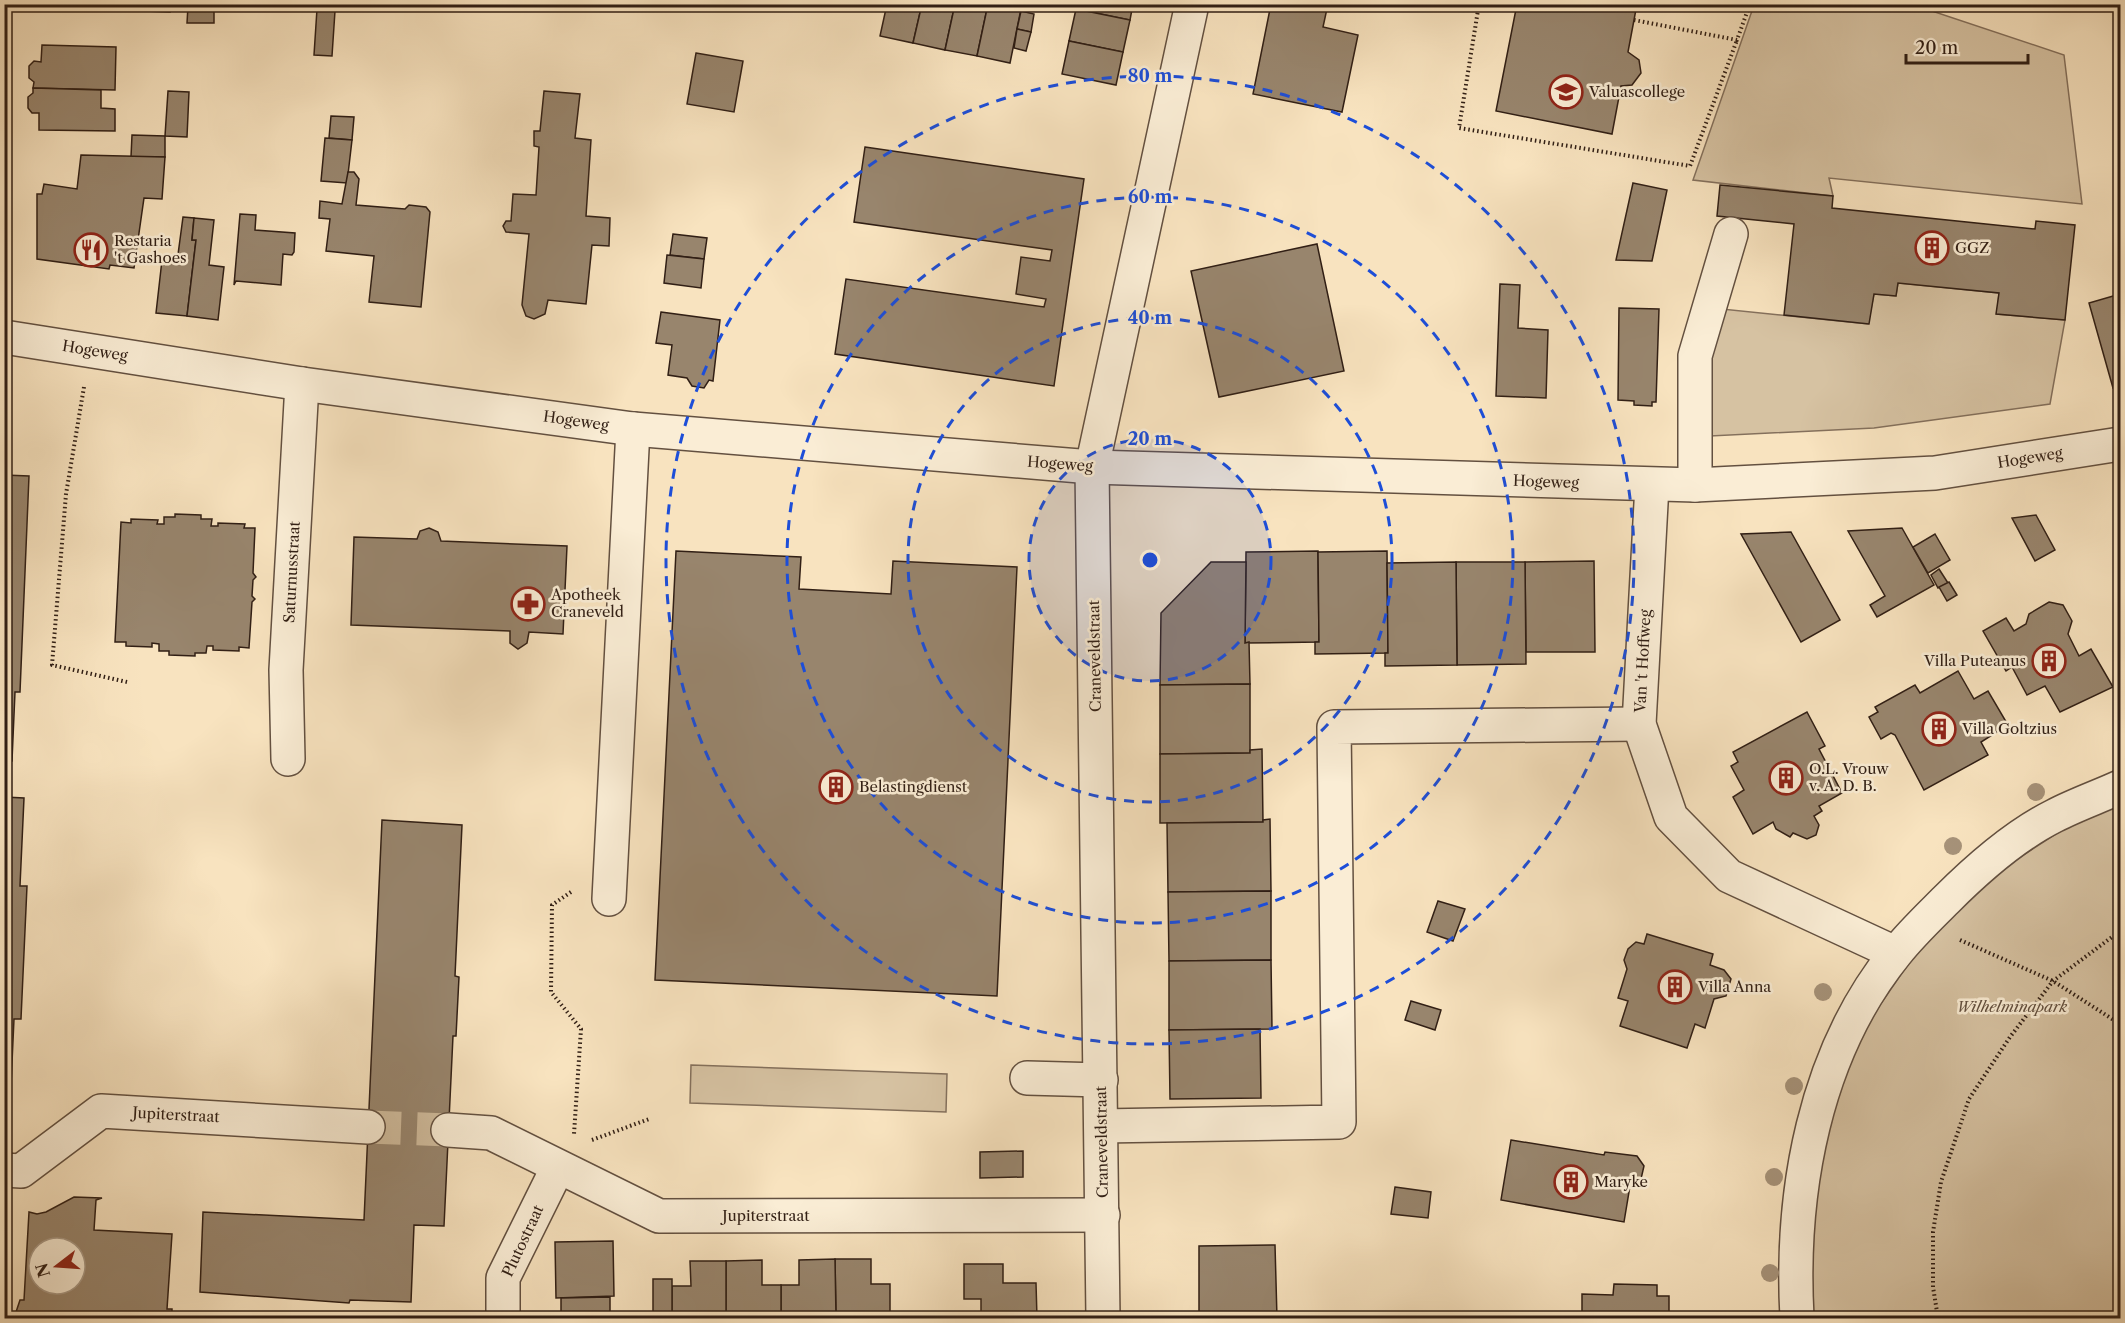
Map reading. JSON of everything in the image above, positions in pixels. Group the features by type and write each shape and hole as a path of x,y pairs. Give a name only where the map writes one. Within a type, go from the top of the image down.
{"street":[{"name":"Craneveldstraat","path":"1103,1318 1092,467 1192,4"},
{"path":"1695,485 1695,356 1731,234"},
{"name":"Hogeweg","path":"4,337 302,384 633,429 1092,467 1695,485 1935,473 2121,444"},
{"name":"Saturnusstraat","path":"288,759 286,670 302,384"},
{"path":"609,899 633,429"},
{"name":"Van 't Hoffweg","path":"1652,485 1640,724 1671,817 1729,876 1895,953"},
{"path":"1101,1126 1339,1122 1334,727 1640,724"},
{"path":"1797,1318 1795,1273 1803,1182 1819,1096 1857,1010 1895,953 1977,870 2052,817 2121,787"},
{"path":"1027,1078 1101,1080"},
{"name":"Jupiterstraat","path":"4,1170 21,1171 101,1111 368,1127"},
{"name":"Jupiterstraat","path":"448,1130 490,1133 566,1157 659,1216 1103,1215"},
{"name":"Plutostraat","path":"503,1318 503,1278 566,1157"}],"path":[{"path":"1479,4 1459,128 1690,166 1750,4"},
{"path":"1634,20 1737,40"},
{"path":"90,350 66,494 52,665 127,682"},
{"path":"566,1157 580,1029 551,992 552,905 611,867"},
{"path":"1923,923 2053,981 2121,1024"},
{"path":"1938,1318 1933,1287 1933,1232 1941,1182 1969,1099 2010,1037 2053,981 2121,931"},
{"path":"566,1157 649,1119"}],"green space":[{"path":"1754,5 1914,5 2064,55 2082,204 1829,178 1833,196 1693,180"},
{"path":"1898,283 1999,293 1997,314 2065,320 2050,404 1874,428 1710,436 1709,358 1722,309 1868,324 1874,294 1896,296"},
{"name":"Wilhelminapark","path":"2120,803 2120,1318 1812,1318 1809,1273 1817,1182 1833,1098 1871,1018 1911,960 1988,878 2062,830"},
{"path":"691,1065 947,1074 946,1112 690,1103"}],"building":[{"path":"119,4 170,4 170,12 118,10"},
{"path":"887,4 922,4 913,43 880,36"},
{"path":"922,4 955,4 945,50 913,43"},
{"path":"955,4 988,4 977,56 945,50"},
{"path":"988,4 1021,9 1010,63 977,56"},
{"path":"1077,4 1133,4 1130,20 1076,9"},
{"path":"1271,4 1328,4 1323,27 1358,35 1342,112 1253,94"},
{"path":"1517,4 1637,4 1628,52 1639,60 1641,73 1632,85 1621,86 1612,134 1496,111"},
{"path":"188,6 214,7 214,23 187,23"},
{"path":"317,9 335,11 332,56 314,55"},
{"path":"1076,9 1130,20 1123,52 1069,41"},
{"path":"1021,11 1034,14 1031,32 1017,29"},
{"path":"1017,29 1031,32 1026,51 1014,48"},
{"path":"1069,41 1123,52 1116,85 1062,74"},
{"path":"42,45 116,47 115,90 33,88 34,82 29,78 29,66 34,61 41,62"},
{"path":"696,53 743,61 734,112 687,104"},
{"path":"33,88 101,90 101,108 115,109 115,131 39,130 39,113 32,113 28,108 28,97 33,93"},
{"path":"168,91 189,92 187,137 165,136"},
{"path":"544,91 580,94 575,138 591,140 586,216 610,218 609,246 592,245 586,304 548,300 545,314 534,319 526,316 522,305 529,234 506,232 503,226 506,221 511,221 513,194 536,195 539,147 534,146 534,131 540,131"},
{"path":"331,116 354,117 352,140 329,138"},
{"path":"132,135 165,136 165,157 131,157"},
{"path":"325,138 352,140 347,183 321,181"},
{"path":"865,147 1084,179 1054,386 835,354 846,279 1044,307 1046,299 1016,294 1021,257 1050,261 1052,250 854,222"},
{"path":"81,155 165,157 162,199 144,198 134,268 110,265 109,269 37,259 37,194 42,194 44,184 77,189"},
{"path":"348,172 354,172 359,179 356,205 405,209 409,205 426,207 430,212 421,307 369,302 374,256 326,251 330,219 319,218 320,201 342,204"},
{"path":"1633,183 1667,190 1652,261 1616,260"},
{"name":"GGZ","path":"1720,185 1833,196 1832,208 2035,229 2036,221 2075,225 2065,320 1996,314 1999,293 1898,283 1896,296 1874,294 1869,324 1784,315 1794,224 1717,216"},
{"path":"240,214 256,215 255,230 295,233 294,252 292,255 283,254 281,285 236,281 234,285"},
{"path":"183,217 194,218 192,240 196,240 187,316 156,313 162,260 177,262"},
{"path":"194,218 214,220 209,265 224,267 218,320 187,316 196,240 192,240"},
{"path":"673,234 707,238 704,259 670,255"},
{"path":"1317,244 1344,371 1219,397 1191,271"},
{"path":"667,255 704,259 701,288 664,283"},
{"path":"1500,284 1520,285 1518,328 1548,330 1546,398 1496,396"},
{"path":"2120,294 2120,386 2113,388 2089,303"},
{"path":"1619,308 1659,309 1656,402 1652,402 1652,406 1634,405 1634,401 1618,400"},
{"path":"661,312 720,320 713,381 709,380 704,388 692,386 687,378 668,375 672,345 656,343"},
{"path":"4,475 29,476 20,692 15,692 12,761 4,760"},
{"path":"175,514 201,515 201,519 212,519 211,526 218,526 218,523 245,524 244,528 255,528 253,573 256,577 253,580 252,596 255,599 252,602 249,648 239,647 239,651 213,650 213,646 207,646 206,653 195,653 195,656 169,655 169,651 159,651 159,644 152,643 152,647 126,646 126,642 115,642 121,522 131,523 131,519 158,520 157,524 164,524 164,517 175,517"},
{"path":"2036,515 2055,550 2035,561 2012,518"},
{"path":"429,528 438,532 441,541 567,546 563,634 529,632 527,643 518,649 510,643 510,631 351,625 354,537 417,539 420,531"},
{"path":"1902,528 1934,585 1877,617 1870,605 1885,596 1848,531"},
{"path":"1791,532 1840,620 1801,642 1741,534"},
{"path":"1935,534 1950,560 1928,573 1913,547"},
{"name":"Belastingdienst","path":"676,551 801,557 799,589 891,594 893,561 1017,567 997,996 655,980"},
{"path":"1318,551 1319,642 1245,643 1246,552"},
{"path":"1387,551 1388,653 1315,654 1315,642 1319,642 1318,552"},
{"path":"1594,561 1595,652 1526,652 1525,562"},
{"path":"1211,562 1246,562 1245,643 1249,642 1250,684 1160,685 1161,613"},
{"path":"1456,562 1525,562 1526,664 1457,665"},
{"path":"1456,562 1457,665 1385,666 1385,653 1388,653 1387,563"},
{"path":"1939,569 1948,583 1938,588 1931,575"},
{"path":"1949,582 1957,595 1947,601 1939,587"},
{"name":"Villa Puteanus","path":"2049,602 2063,605 2072,621 2068,634 2079,656 2091,649 2113,687 2060,712 2045,686 2027,695 2012,667 2006,671 1983,631 2006,618 2014,631 2026,624 2029,614"},
{"name":"Villa Goltzius","path":"1958,671 1974,699 1988,691 2008,725 1981,742 1988,755 1924,790 1895,735 1891,733 1881,739 1869,717 1878,712 1875,707 1915,685 1920,693"},
{"path":"1250,684 1250,753 1160,754 1160,685"},
{"name":"O.L. Vrouw v. A. D. B.","path":"1807,712 1825,746 1819,749 1842,793 1819,806 1822,811 1814,816 1819,825 1816,835 1807,839 1793,833 1790,837 1776,829 1773,822 1753,834 1733,797 1744,790 1731,766 1738,762 1733,752"},
{"path":"1262,749 1263,822 1160,823 1160,754 1250,753 1250,750"},
{"path":"4,797 24,798 20,886 27,886 21,1019 14,1019 10,1106 4,1106"},
{"path":"1270,819 1271,891 1168,892 1167,823 1263,822 1263,820"},
{"path":"382,820 462,825 455,976 459,977 456,1036 453,1036 444,1226 414,1225 411,1302 350,1300 349,1303 200,1292 203,1212 364,1220"},
{"path":"1271,891 1271,960 1169,961 1168,892"},
{"path":"1438,901 1465,909 1453,941 1427,932"},
{"name":"Villa Anna","path":"1647,934 1713,954 1710,965 1724,970 1731,979 1726,996 1714,999 1705,1028 1695,1024 1687,1048 1620,1026 1628,1001 1618,998 1627,969 1624,960 1628,949 1636,942 1644,944"},
{"path":"1271,960 1272,1029 1169,1030 1169,961"},
{"path":"1411,1001 1441,1010 1435,1030 1405,1020"},
{"path":"1260,1029 1261,1098 1170,1099 1169,1030"},
{"name":"Maryke","path":"1511,1140 1604,1155 1605,1152 1637,1156 1644,1166 1641,1179 1630,1186 1624,1222 1501,1200"},
{"path":"1023,1151 1023,1177 980,1178 980,1152"},
{"path":"1395,1187 1431,1192 1428,1218 1391,1214"},
{"path":"74,1197 102,1198 96,1200 94,1230 172,1234 167,1309 172,1309 172,1313 166,1313 165,1318 14,1318 20,1300 24,1300 27,1247 27,1296 87,1296 87,1236 28,1236 29,1212 37,1214 46,1212"},
{"path":"613,1241 614,1296 556,1298 555,1242"},
{"path":"1275,1245 1277,1318 1199,1318 1199,1246"},
{"path":"835,1259 871,1259 871,1284 890,1284 890,1318 836,1316"},
{"path":"835,1259 836,1316 781,1318 781,1285 799,1285 799,1260"},
{"path":"762,1260 762,1285 781,1285 781,1318 726,1317 726,1261"},
{"path":"690,1261 726,1261 726,1317 672,1318 672,1286 691,1286"},
{"path":"964,1264 1003,1264 1003,1283 1036,1283 1037,1318 981,1318 981,1299 964,1299"},
{"path":"653,1279 672,1279 672,1318 653,1318"},
{"path":"1614,1284 1657,1285 1657,1296 1669,1296 1669,1318 1582,1318 1582,1294 1613,1295"},
{"path":"610,1297 610,1318 537,1318 561,1316 561,1298"}],"tunnel":[{"path":"368,1127 448,1130"}],"place":[{"name":"Valuascollege","path":"1566,92"},
{"name":"GGZ","path":"1932,248"},
{"name":"Restaria 't Gashoes","path":"91,250"},
{"name":"Apotheek Craneveld","path":"528,604"},
{"name":"Villa Puteanus","path":"2049,661"},
{"name":"Villa Goltzius","path":"1939,729"},
{"name":"O.L. Vrouw v. A. D. B.","path":"1786,778"},
{"name":"Belastingdienst","path":"836,787"},
{"name":"Villa Anna","path":"1675,987"},
{"name":"Maryke","path":"1571,1182"}]}
